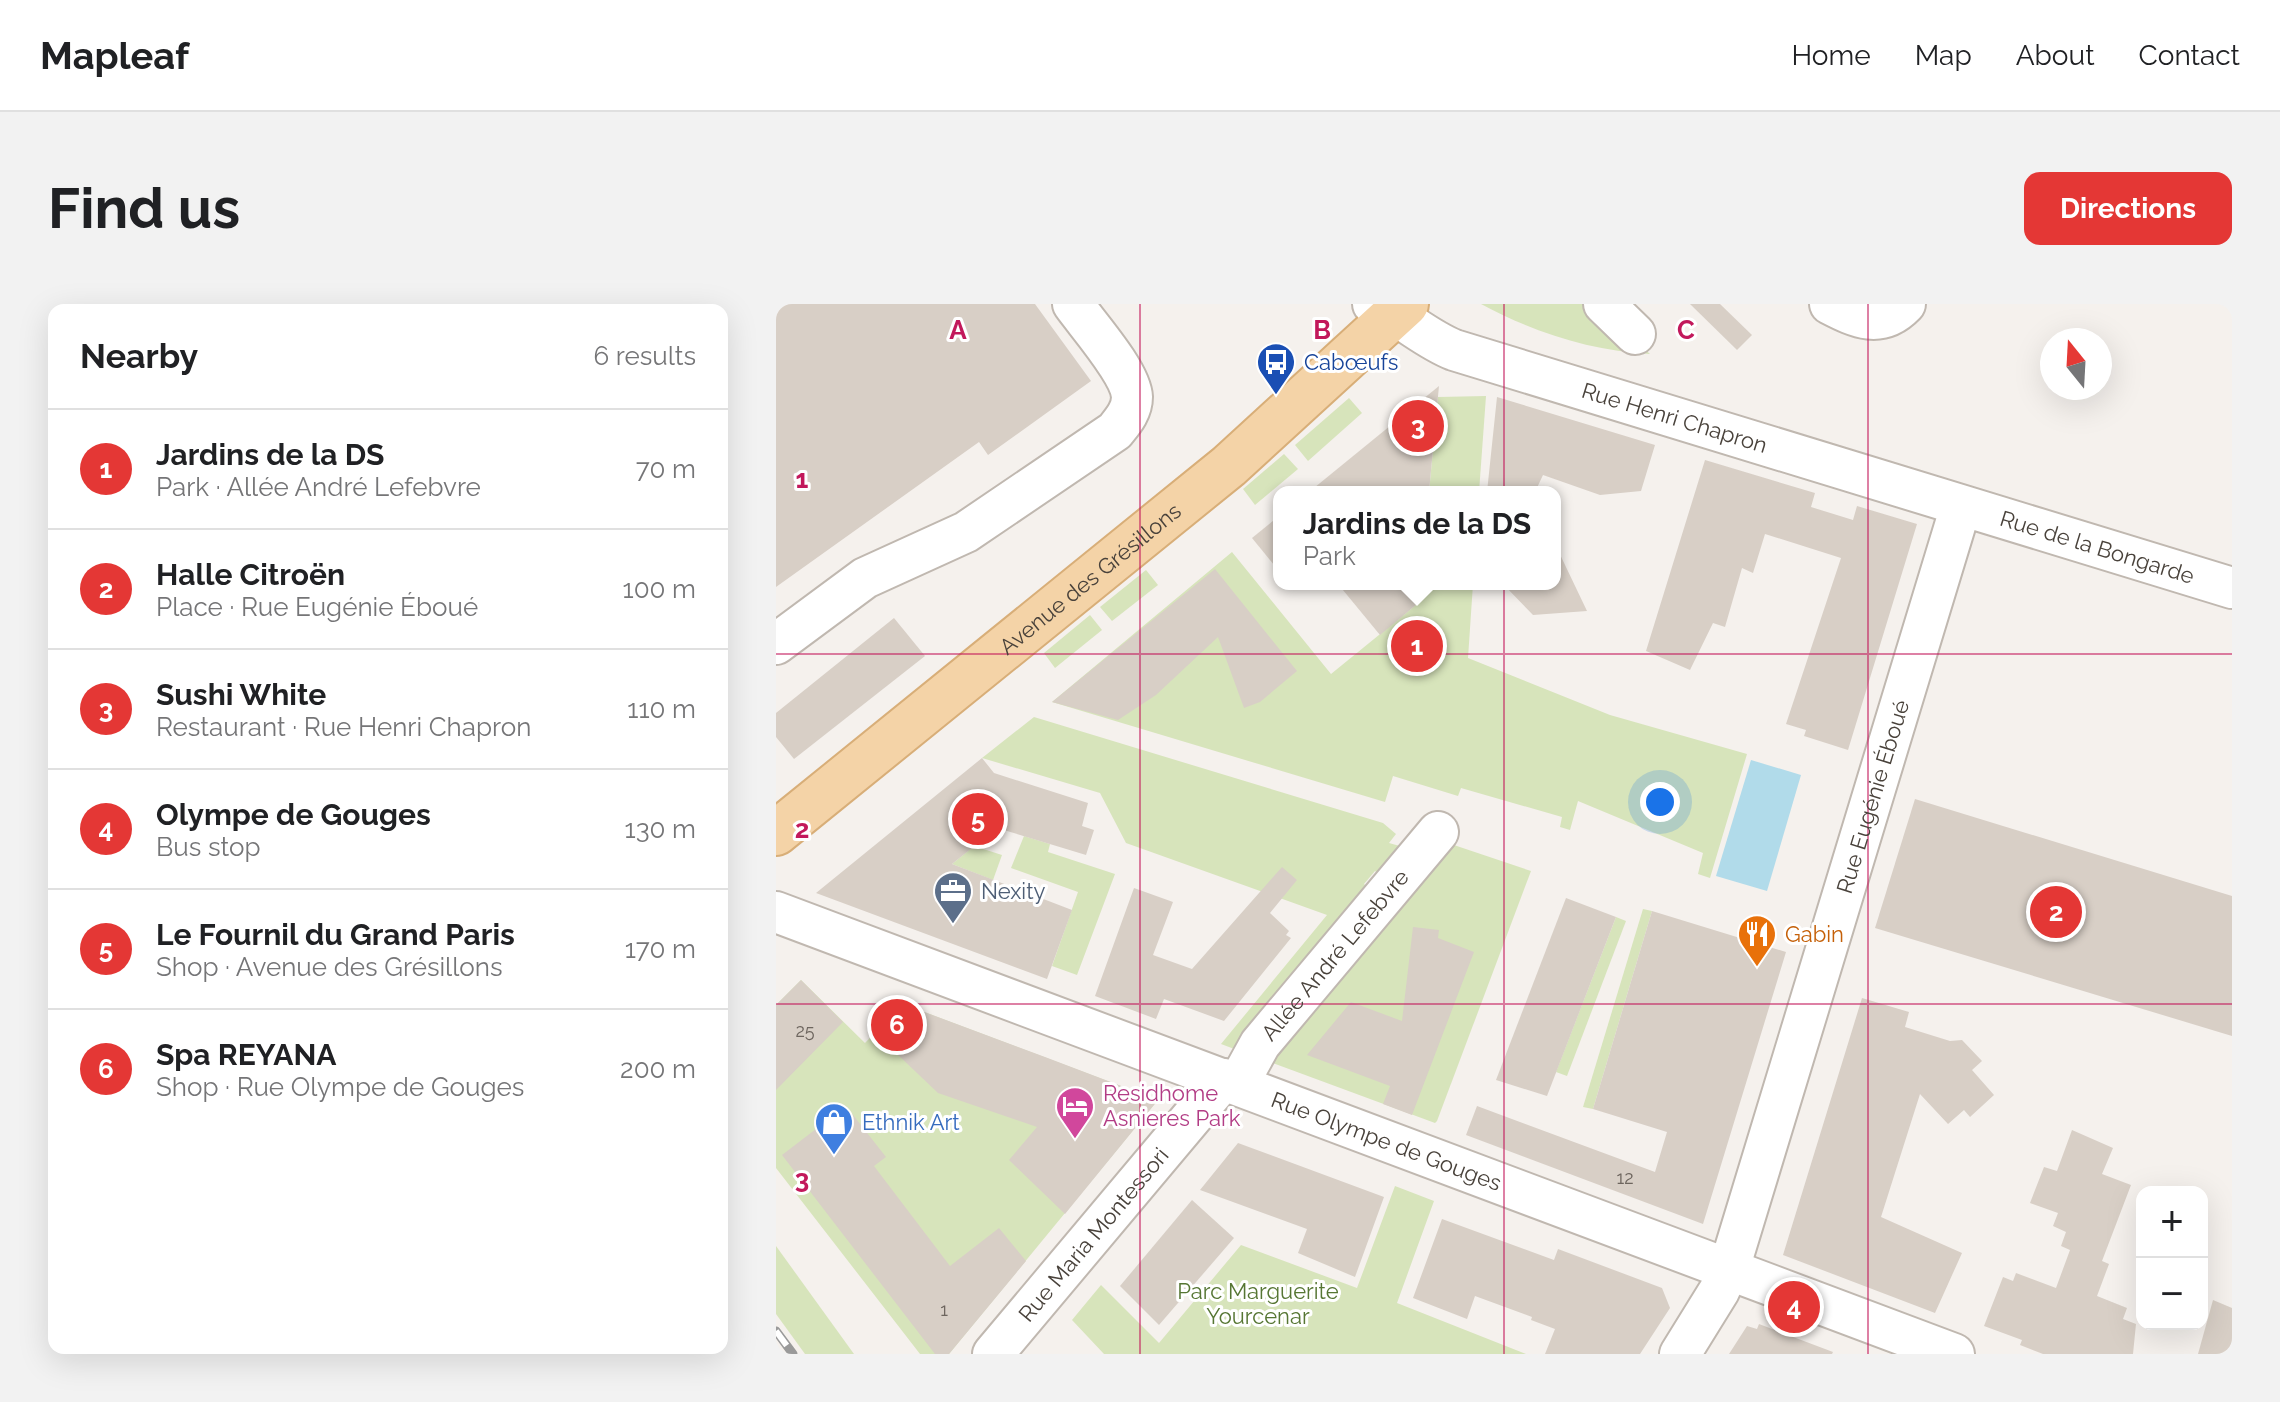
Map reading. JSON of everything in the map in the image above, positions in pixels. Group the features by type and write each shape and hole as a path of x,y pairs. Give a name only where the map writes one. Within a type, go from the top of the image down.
{"main road":[{"name":"Avenue des Grésillons","path":"779,824 1229,466 1392,307"}],"street":[{"path":"776,644 865,578 966,532 1115,431 1128,414 1132,397 1127,380 1073,304"},
{"path":"1604,304 1635,334"},
{"path":"1830,304 1853,316 1872,321 1889,316 1905,304"},
{"name":"Rue Henri Chapron","path":"1392,307 1430,340 1961,506"},
{"name":"Rue de la Bongarde","path":"1961,506 2232,588"},
{"name":"Rue Eugénie Éboué","path":"1680,1354 1729,1269 1961,506"},
{"name":"Allée André Lefebvre","path":"1231,1082 1438,832"},
{"name":"Rue Olympe de Gouges","path":"776,912 1954,1354"},
{"name":"Rue Maria Montessori","path":"993,1354 1231,1082"}],"green space":[{"path":"1481,304 1596,304 1650,354 1606,349 1563,338"},
{"path":"1486,396 1479,486 1430,486 1438,397"},
{"path":"1349,398 1362,413 1308,461 1295,445"},
{"path":"1284,454 1298,469 1278,486 1273,486 1273,490 1255,505 1243,489"},
{"path":"1232,552 1331,674 1417,604 1418,590 1473,590 1468,658 1610,715 1747,754 1710,878 1698,874 1703,853 1578,801 1570,830 1560,827 1562,817 1461,788 1458,796 1393,776 1385,802 1052,702"},
{"path":"1146,570 1158,585 1112,621 1100,607"},
{"path":"1090,615 1102,630 1055,668 1044,653"},
{"path":"1034,717 1383,823 1396,834 1389,843 1414,850 1387,881 1375,871 1364,884 1376,895 1245,1053 1221,1044 1327,915 1126,843 1100,793 982,758"},
{"path":"1024,836 1050,844 1048,852 1115,874 1077,975 1052,966 1078,892 1011,868"},
{"path":"1442,841 1531,871 1437,1121 1435,1123 1262,1059"},
{"path":"974,846 1002,855 993,880 952,864"},
{"path":"1643,909 1652,911 1593,1109 1583,1107"},
{"path":"1616,917 1626,921 1567,1076 1556,1072"},
{"path":"801,980 865,1043 903,1004 1158,1100 949,1354 920,1354 776,1168 776,1005"},
{"name":"Parc Marguerite Yourcenar","path":"1395,1186 1434,1201 1397,1303 1526,1354 1104,1354 1072,1320 1101,1285 1159,1343 1241,1245 1357,1288"},
{"path":"776,1246 854,1354 805,1354 776,1314"}],"water":[{"path":"1751,760 1801,775 1767,891 1716,876"}],"building":[{"path":"776,304 1035,304 1091,381 988,455 979,442 776,587"},
{"path":"1690,304 1720,304 1752,335 1737,350"},
{"path":"1439,386 1430,486 1316,486"},
{"path":"1497,397 1655,445 1641,491 1600,495 1543,475 1538,486 1488,486"},
{"path":"1705,460 1815,493 1811,507 1853,520 1857,506 1917,524 1848,750 1804,736 1806,730 1786,724 1841,558 1765,534 1753,573 1742,568 1725,627 1713,623 1690,670 1646,651"},
{"path":"1273,521 1273,564 1252,538"},
{"path":"1561,557 1587,611 1533,615 1509,590 1561,590"},
{"path":"1215,569 1297,671 1260,702 1244,708 1218,637 1156,695 1118,720 1052,702"},
{"path":"1343,590 1418,590 1417,604 1380,635"},
{"path":"894,618 925,656 794,759 776,737 776,713"},
{"path":"982,758 994,773 1088,803 1082,826 1094,830 1086,855 997,828 952,864 1072,910 1047,979 816,893"},
{"path":"1915,799 2232,896 2232,1036 1875,928"},
{"path":"1282,867 1297,880 1270,913 1289,931 1286,935 1291,938 1224,1021 1164,999 1156,1019 1095,996 1134,888 1173,902 1153,955 1192,969"},
{"path":"1566,898 1616,917 1547,1096 1496,1080"},
{"path":"1652,911 1786,952 1703,1224 1466,1135 1477,1106 1655,1172 1667,1132 1593,1109"},
{"path":"1413,927 1439,930 1438,938 1474,952 1412,1115 1383,1104 1390,1086 1307,1055 1351,1002 1402,1021"},
{"path":"801,980 843,1022 776,1090 776,1005"},
{"path":"1862,998 1909,1012 1905,1027 1950,1041 1962,1040 1982,1061 1972,1070 1994,1095 1970,1117 1964,1110 1948,1124 1920,1094 1881,1217 1962,1253 1935,1313 1783,1255"},
{"path":"903,1004 1158,1100 1065,1214 1009,1160 1037,1127 938,1093 875,1033"},
{"path":"846,1106 886,1157 874,1166 950,1266 999,1228 1026,1261 949,1354 935,1354 782,1155"},
{"path":"2072,1130 2113,1148 2102,1174 2131,1185 2102,1261 2109,1264 2097,1296 2127,1308 2123,1319 2136,1324 2133,1354 2043,1354 2020,1345 2022,1340 1984,1326 2003,1277 2013,1281 2016,1273 2056,1288 2070,1250 2061,1246 2066,1232 2053,1226 2058,1213 2030,1203 2044,1167 2057,1171"},
{"path":"1238,1143 1384,1197 1355,1277 1298,1253 1307,1229 1200,1190"},
{"path":"1192,1200 1234,1238 1159,1325 1120,1286"},
{"path":"1442,1219 1554,1260 1558,1249 1662,1288 1670,1308 1640,1354 1545,1354 1555,1329 1531,1320 1532,1317 1475,1296 1467,1319 1413,1298"},
{"path":"2213,1300 2232,1308 2232,1354 2198,1354 2205,1330 2208,1330"},
{"path":"1759,1324 1833,1352 1729,1354 1747,1326 1757,1329"}],"railway":[{"path":"776,1331 793,1354"}],"place":[{"name":"Cabœufs","path":"1276,396"},
{"name":"Sushi White","path":"1418,426"},
{"name":"Jardins de la DS","path":"1417,646"},
{"name":"Le Fournil du Grand Paris","path":"978,819"},
{"name":"Halle Citroën","path":"2056,912"},
{"name":"Nexity","path":"953,925"},
{"name":"Gabin","path":"1757,968"},
{"name":"Spa REYANA","path":"897,1025"},
{"name":"Residhome Asnieres Park","path":"1075,1140"},
{"name":"Ethnik Art","path":"834,1156"},
{"name":"Olympe de Gouges","path":"1794,1307"}]}
